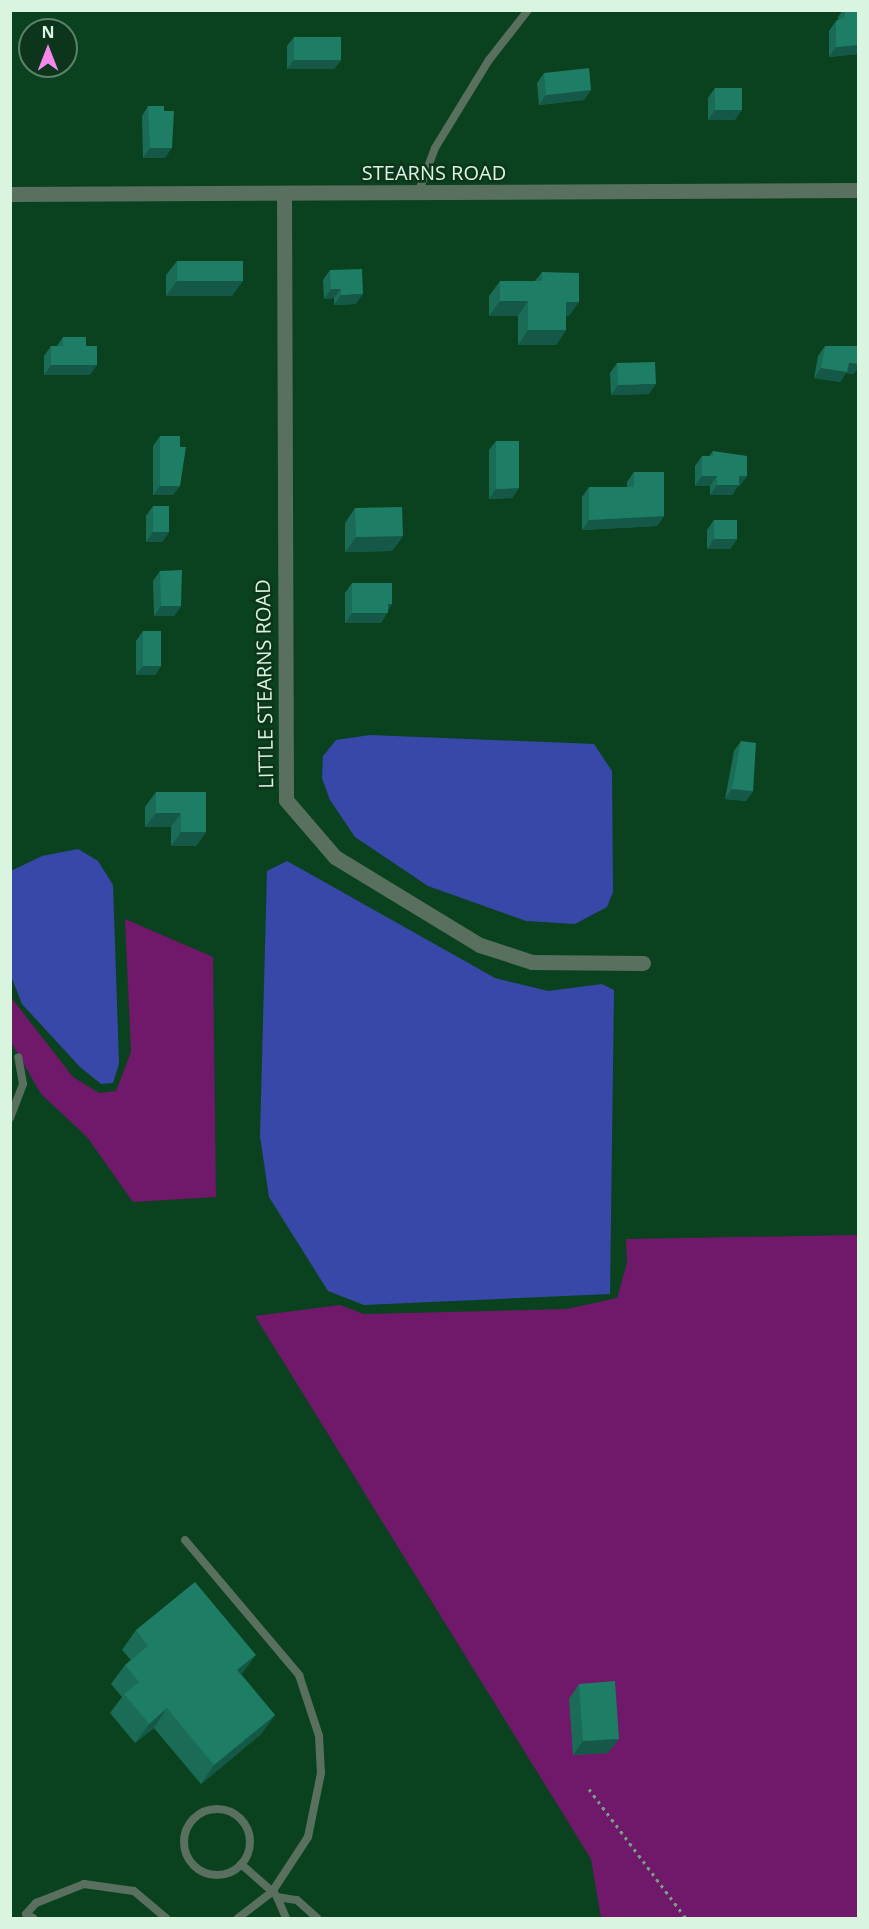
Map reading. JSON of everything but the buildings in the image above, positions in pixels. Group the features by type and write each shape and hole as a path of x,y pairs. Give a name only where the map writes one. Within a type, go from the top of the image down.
{"street":[{"name":"STEARNS ROAD","path":"10,194 418,194 858,190"},
{"name":"LITTLE STEARNS ROAD","path":"284,193 286,800 335,857 480,945 532,962 643,963"}],"lane":[{"path":"418,194 435,148 489,60 528,10"},
{"path":"10,1118 23,1084 18,1057"},
{"path":"185,1540 299,1675 313,1707 321,1773 317,1803 292,1869 275,1894 238,1918"},
{"path":"210,1810 239,1818 249,1835 241,1864 221,1875 199,1870 186,1852 192,1820 210,1810"},
{"path":"241,1864 275,1894 286,1918"},
{"path":"30,1916 58,1891 112,1884 134,1891 166,1918"},
{"path":"275,1894 297,1900 317,1918"}],"path":[{"path":"589,1790 686,1918"}],"shaded area":[{"path":"370,735 594,744 612,771 613,892 607,907 575,924 526,921 428,886 355,837 330,800 322,778 323,756 336,740"},
{"path":"78,849 98,861 113,885 119,1064 113,1083 101,1084 80,1067 22,1004 11,976 11,871 42,856"},
{"path":"287,861 495,978 548,991 602,984 614,990 610,1294 364,1305 328,1291 269,1197 260,1136 267,871"},
{"path":"125,919 213,957 216,1197 133,1202 87,1137 41,1094 11,1042 10,996 73,1077 99,1093 116,1091 131,1052"},
{"path":"858,1235 858,1918 601,1918 591,1859 255,1316 340,1305 364,1314 567,1309 617,1298 627,1263 626,1239"}]}
